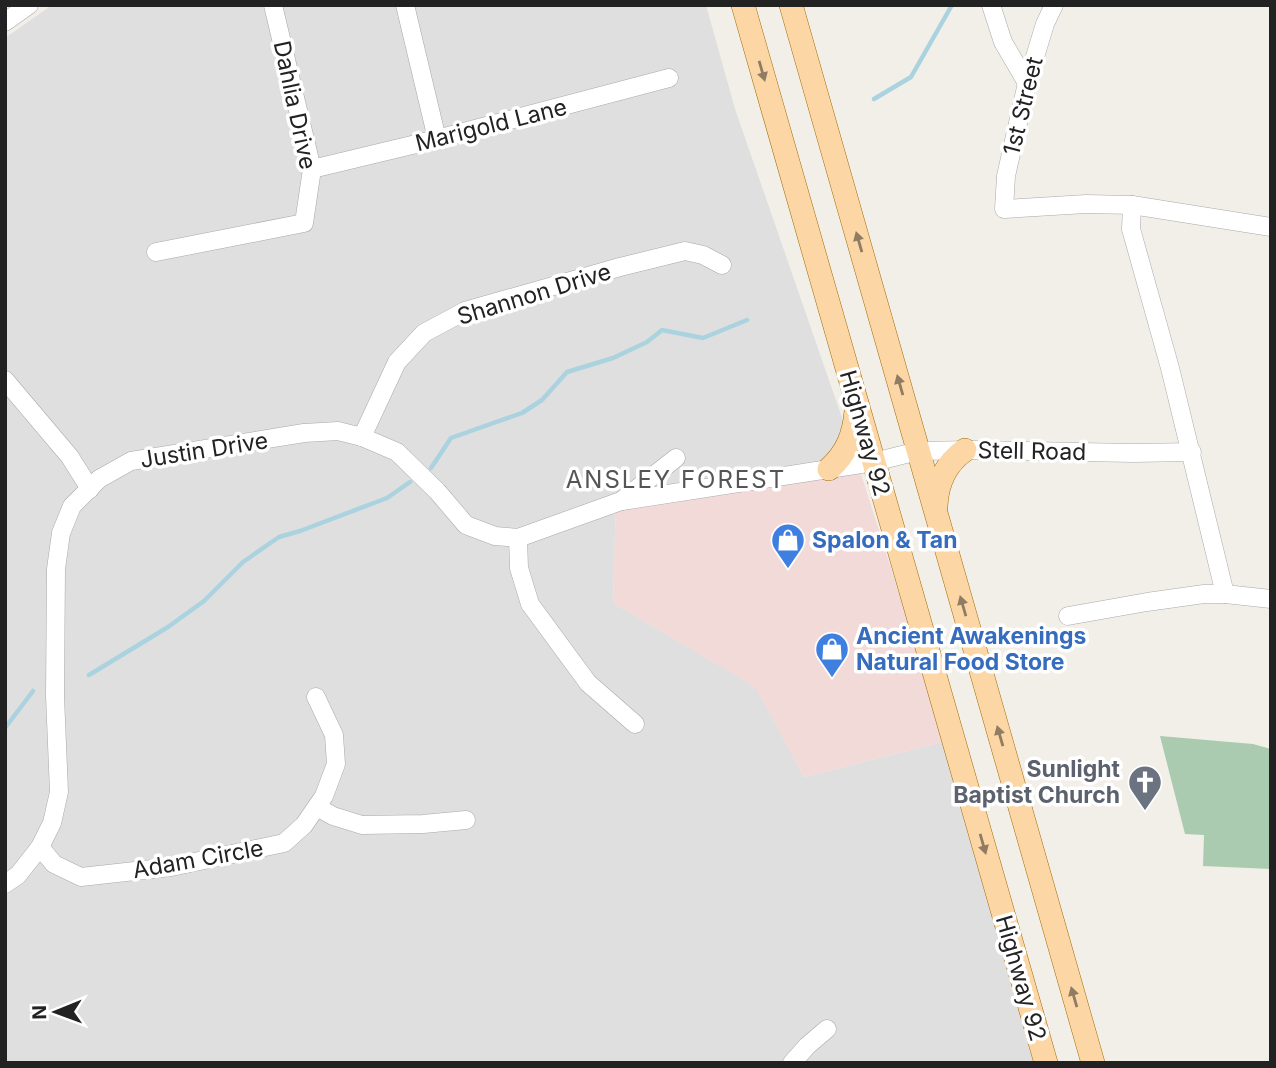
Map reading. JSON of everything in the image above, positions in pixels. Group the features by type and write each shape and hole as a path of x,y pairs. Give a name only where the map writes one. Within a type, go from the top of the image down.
{"main road":[{"name":"Highway 92","path":"743,5 1046,1063"},
{"name":"Highway 92","path":"791,5 1093,1063"},
{"path":"829,469 842,456 853,436 855,397"},
{"path":"935,509 943,474 965,450"}],"street":[{"path":"5,22 29,5"},
{"name":"Dahlia Drive","path":"156,252 304,223 312,169 273,5"},
{"path":"405,5 437,139"},
{"path":"991,5 1003,43 1027,83"},
{"name":"1st Street","path":"1054,5 1045,24 1027,83 1006,176 1004,209 1086,204 1132,205"},
{"name":"Marigold Lane","path":"312,169 669,78"},
{"path":"1225,594 1192,452 1132,229 1132,205 1271,226"},
{"name":"Shannon Drive","path":"362,437 397,362 424,333 465,311 685,251 704,255 722,265"},
{"path":"5,380 70,457 90,489"},
{"name":"Justin Drive","path":"5,884 18,875 40,847 52,823 59,792 55,696 56,569 61,533 72,506 100,479 131,461 304,433 338,432 362,437 397,452 437,491 466,525 495,536 518,538"},
{"name":"Stell Road","path":"874,462 918,451 1192,452"},
{"path":"621,501 676,458"},
{"path":"635,724 588,683 530,604 519,568 518,538 621,501 874,462"},
{"path":"1068,616 1204,594 1271,599"},
{"name":"Adam Circle","path":"40,847 54,864 81,877 171,867 284,843 304,825 317,807 336,764 334,735 316,697"},
{"path":"317,807 333,816 362,825 466,820"},
{"path":"792,1063 827,1029"}],"shaded area":[{"path":"52,5 706,5 735,109 855,455 616,499 613,603 756,687 804,777 946,741 1034,1063 5,1063 5,38"},
{"path":"855,455 946,741 804,777 755,687 613,603 616,499"}],"green space":[{"path":"1160,736 1253,744 1271,749 1271,869 1203,866 1204,835 1185,834"}],"waterway":[{"path":"874,99 911,77 952,5"},
{"path":"431,468 451,438 522,413 542,400 567,372 613,358 647,342 662,330 703,338 747,320"},
{"path":"89,675 168,627 204,601 243,562 279,537 387,498 410,482"},
{"path":"5,728 33,691"}],"place":[{"name":"Spalon & Tan","path":"788,570"},
{"name":"Ancient Awakenings Natural Food Store","path":"832,679"},
{"name":"Sunlight Baptist Church","path":"1145,812"}],"district":[{"name":"ANSLEY FOREST","path":"676,480"}]}
